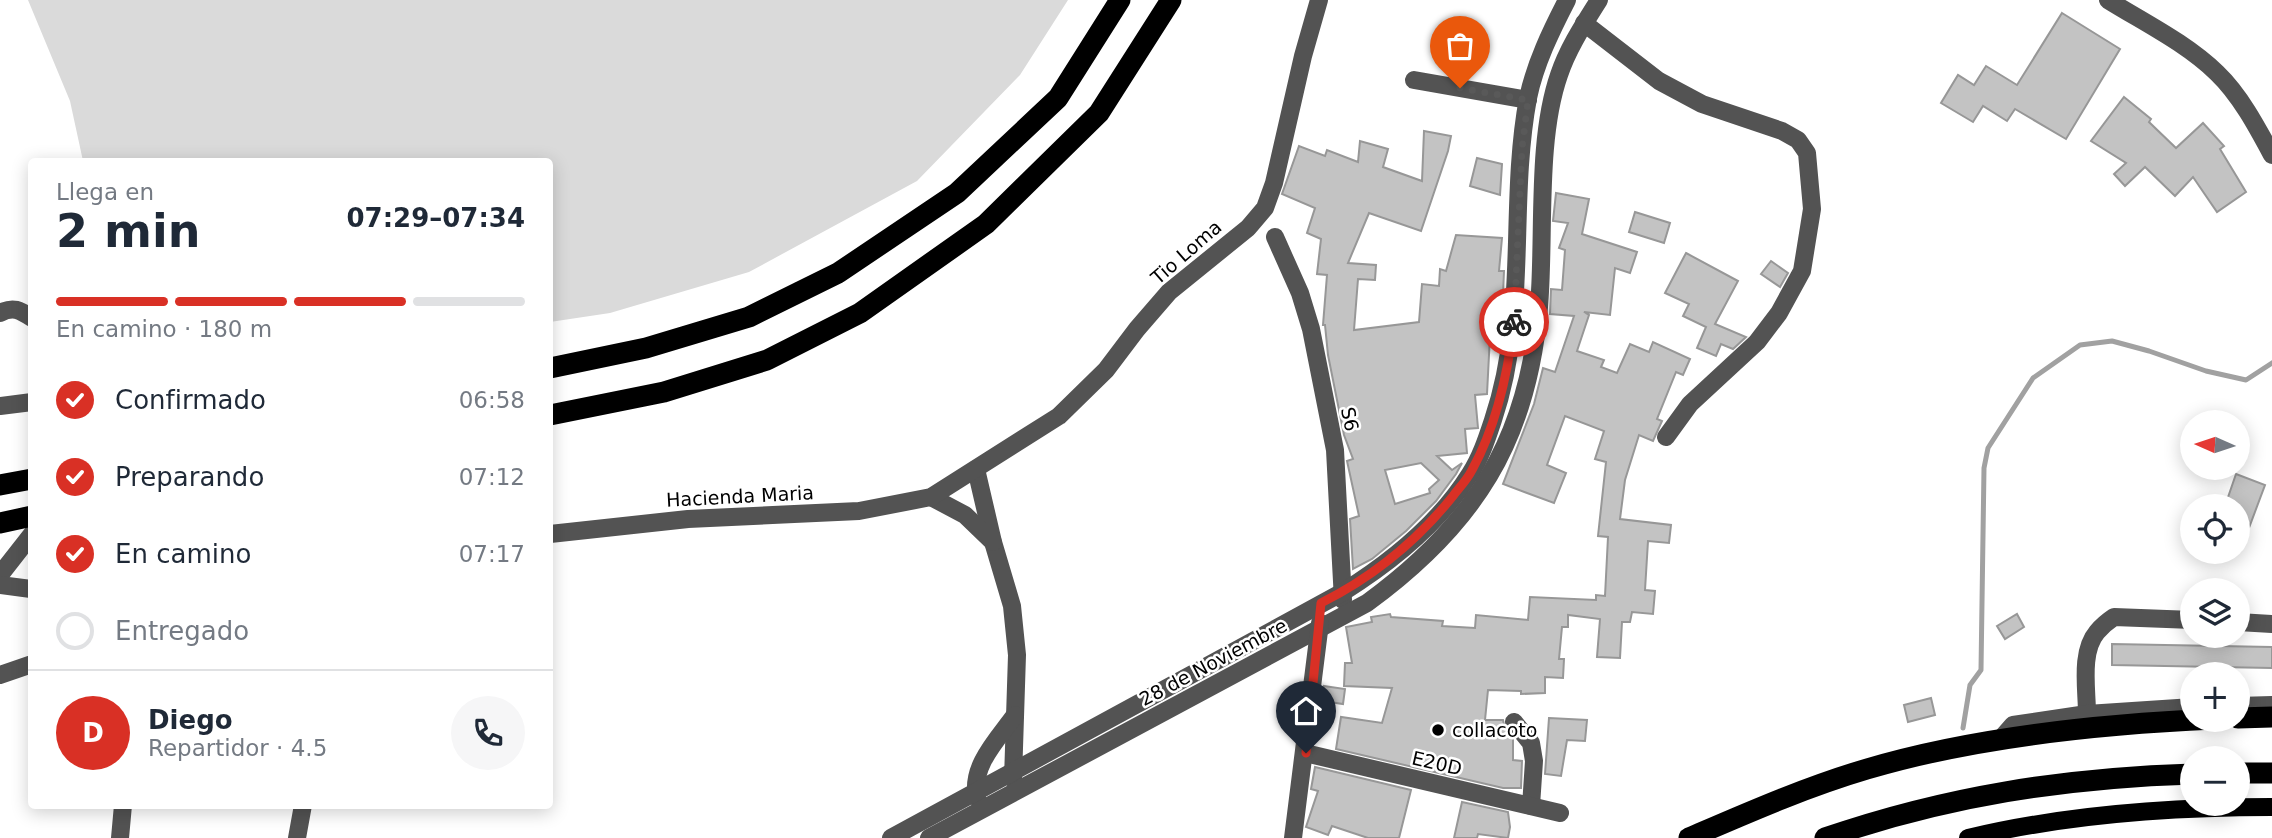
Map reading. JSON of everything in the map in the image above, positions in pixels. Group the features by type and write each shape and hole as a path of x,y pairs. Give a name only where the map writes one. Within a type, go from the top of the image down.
{"highway":[{"path":"553,367 646,348 749,317 838,273 957,193 1058,97 1119,0"},
{"path":"553,414 664,392 754,364 860,313 986,224 1100,113 1171,0"},
{"path":"0,485 28,480"},
{"path":"0,523 28,517"},
{"path":"2250,718 2272,717"},
{"path":"1689,838 1778,800 1868,769 1999,741 2083,729 2180,722"},
{"path":"2250,773 2272,773"},
{"path":"1825,838 1884,818 1986,794 2079,780 2180,776"}],"main road":[{"path":"1968,838 2110,813 2200,807 2272,807"}],"street":[{"name":"Tio Loma","path":"976,469 1059,416 1106,370 1169,292 1248,228 1265,208 1274,183 1303,56 1319,0"},
{"path":"891,838 1343,592 1386,563 1420,533 1470,474 1485,445 1504,382 1511,347 1516,303 1522,149 1528,100 1547,42 1567,0"},
{"name":"28 de Noviembre","path":"929,838 1343,617 1400,579 1437,544 1486,483 1505,447 1530,374 1536,339 1550,111 1559,76 1584,23 1599,0"},
{"path":"2108,0 2196,55 2219,75 2244,107 2272,155"},
{"path":"1584,23 1659,81 1702,104 1782,131 1798,140 1807,153 1812,209 1802,271 1779,313 1757,342 1690,404 1667,437"},
{"path":"1414,80 1528,100"},
{"name":"S6","path":"1275,237 1300,293 1311,329 1335,450 1343,617"},
{"path":"0,313 9,309 20,310 28,315"},
{"path":"0,407 28,403"},
{"name":"Hacienda Maria","path":"553,534 688,519 859,511 931,497 976,469"},
{"path":"976,469 993,542 1012,606 1017,655 1011,795"},
{"path":"931,497 965,515 993,542"},
{"path":"0,575 28,539"},
{"path":"0,585 28,589"},
{"path":"1293,838 1306,753 1321,603"},
{"path":"2087,714 2086,666 2095,633 2114,617 2180,620"},
{"path":"2250,623 2272,624"},
{"path":"0,675 28,665"},
{"path":"2250,706 2272,705"},
{"path":"1999,741 2013,725 2087,714 2180,708"},
{"path":"981,809 975,790 979,768 1015,715"},
{"path":"1514,722 1531,743 1534,761 1531,806"},
{"name":"E20D","path":"1306,753 1560,813"},
{"path":"120,838 123,809"},
{"path":"297,838 302,809"}],"shaded area":[{"path":"28,0 1068,0 1020,75 917,181 749,272 610,313 553,322 553,158 82,158 70,101"}],"building":[{"path":"2062,13 2120,49 2066,139 2015,109 2007,121 1983,106 1973,122 1941,103 1958,75 1974,85 1986,66 2017,85"},
{"path":"2124,97 2151,119 2149,122 2176,148 2203,123 2224,146 2220,149 2246,192 2217,212 2193,177 2175,196 2145,167 2125,186 2114,174 2126,163 2091,141"},
{"path":"1424,131 1451,136 1421,231 1369,213 1348,263 1376,265 1375,280 1358,279 1354,330 1419,322 1422,284 1439,286 1440,269 1446,271 1456,235 1502,238 1499,271 1504,271 1502,317 1491,316 1487,394 1475,395 1478,428 1465,429 1467,453 1437,456 1452,470 1462,463 1456,474 1436,501 1406,531 1372,559 1353,569 1350,519 1359,516 1347,461 1353,459 1344,435 1323,325 1327,275 1317,274 1321,239 1307,233 1315,208 1282,194 1299,146 1325,156 1327,150 1358,162 1360,141 1388,149 1383,167 1422,181","holes":["1421,463 1439,480 1429,489 1430,493 1395,504 1385,470"]},
{"path":"1477,158 1502,164 1500,195 1470,186"},
{"path":"1556,193 1589,199 1582,234 1637,252 1630,273 1615,268 1610,315 1584,312 1589,315 1577,351 1604,360 1601,367 1617,373 1630,344 1649,352 1653,342 1690,359 1683,375 1676,372 1657,419 1662,421 1653,441 1639,435 1625,480 1620,519 1671,525 1669,543 1648,541 1645,590 1655,591 1653,614 1632,612 1630,622 1622,622 1620,658 1597,657 1600,619 1568,615 1568,627 1562,627 1559,659 1564,659 1563,678 1545,677 1545,693 1521,694 1521,691 1488,690 1485,720 1503,720 1505,729 1513,739 1513,760 1522,761 1521,788 1503,788 1336,749 1341,717 1382,723 1392,688 1344,686 1345,663 1352,663 1346,627 1372,622 1371,617 1390,614 1391,617 1443,621 1442,626 1475,628 1476,615 1528,620 1530,597 1596,600 1596,595 1605,596 1608,537 1598,536 1606,462 1595,459 1604,431 1565,416 1547,465 1566,473 1554,503 1503,484 1534,404 1543,368 1555,372 1574,316 1550,314 1551,289 1562,290 1565,250 1559,248 1568,223 1553,221"},
{"path":"1635,212 1670,223 1664,243 1629,232"},
{"path":"1686,253 1738,281 1715,324 1746,337 1733,349 1721,344 1716,356 1697,348 1706,327 1683,316 1689,304 1665,293"},
{"path":"1771,261 1788,273 1780,287 1761,274"},
{"path":"2250,479 2265,485 2250,525 2250,494 2229,494 2234,480"},
{"path":"2017,614 2024,627 2005,639 1997,626"},
{"path":"2112,644 2180,645 2180,648 2272,647 2272,668 2250,668 2250,662 2180,662 2180,666 2112,665"},
{"path":"1324,686 1345,689 1343,704 1322,701"},
{"path":"1931,698 1935,715 1908,722 1904,705"},
{"path":"1549,718 1587,720 1585,741 1567,740 1561,776 1545,774"},
{"path":"1315,767 1411,790 1399,838 1368,838 1332,826 1328,835 1306,827 1318,791 1311,789"},
{"path":"1462,802 1508,812 1508,838 1478,834 1477,838 1454,838"}],"waterway":[{"path":"1963,728 1970,685 1981,670 1984,468 1988,448 2033,378 2080,345 2112,341 2206,371 2246,380 2272,363"}],"way so far":[{"path":"1460,88 1528,100 1522,149 1514,322"}],"place":[{"name":"collacoto","path":"1438,730"}],"route":[{"path":"1306,753 1321,603 1343,592 1395,556 1443,508 1470,474 1485,445 1496,412 1514,322"}]}
